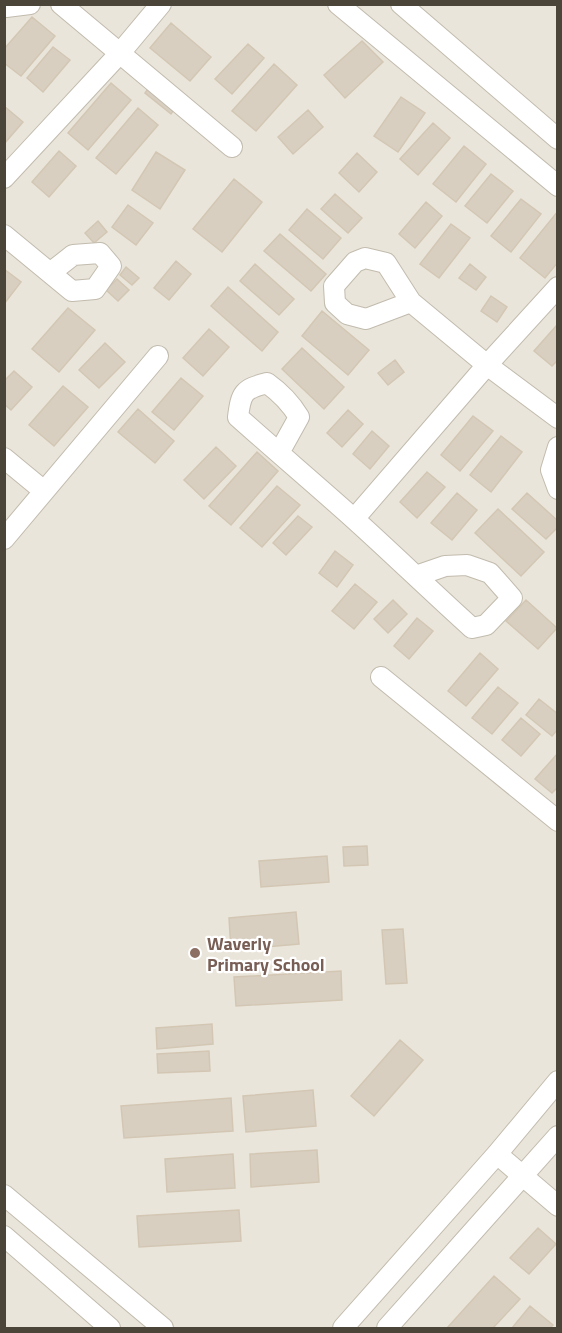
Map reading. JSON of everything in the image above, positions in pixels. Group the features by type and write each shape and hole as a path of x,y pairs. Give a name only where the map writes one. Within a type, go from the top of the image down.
{"street":[{"path":"4,6 30,4"},
{"path":"61,4 232,147"},
{"path":"4,178 120,53 162,4"},
{"path":"338,4 558,186"},
{"path":"401,4 558,139"},
{"path":"4,235 50,273"},
{"path":"354,519 487,365 558,287"},
{"path":"411,302 487,365 558,418"},
{"path":"4,539 158,356"},
{"path":"558,447 551,470 558,489"},
{"path":"279,453 416,576"},
{"path":"4,458 44,491"},
{"path":"381,677 558,821"},
{"path":"343,1329 558,1081"},
{"path":"387,1329 558,1136"},
{"path":"497,1154 558,1206"},
{"path":"4,1195 163,1329"},
{"path":"6,1240 111,1329"}],"shaded area":[{"path":"5,5 557,5 557,1328 5,1328"}],"building":[{"path":"32,17 55,36 21,76 4,63 4,49"},
{"path":"171,23 211,57 190,81 150,48"},
{"path":"362,41 383,62 345,98 324,75"},
{"path":"248,44 264,58 232,94 215,79"},
{"path":"53,47 70,60 43,92 27,78"},
{"path":"274,64 297,85 256,131 232,111"},
{"path":"111,83 131,100 88,150 68,133"},
{"path":"149,87 175,108 171,114 145,93"},
{"path":"401,97 425,113 398,152 374,136"},
{"path":"4,106 23,122 4,144"},
{"path":"138,108 158,125 116,174 96,158"},
{"path":"308,110 323,127 293,154 278,137"},
{"path":"433,123 450,138 418,175 400,159"},
{"path":"464,146 486,164 456,202 433,184"},
{"path":"59,151 76,166 49,197 32,182"},
{"path":"156,152 185,170 160,209 132,190"},
{"path":"357,153 377,172 359,192 339,173"},
{"path":"491,174 513,191 487,223 465,206"},
{"path":"234,179 262,202 222,252 193,229"},
{"path":"335,194 362,218 348,233 321,209"},
{"path":"521,199 541,214 511,252 491,236"},
{"path":"426,202 442,216 415,248 399,234"},
{"path":"128,205 153,223 136,245 112,227"},
{"path":"307,209 341,238 323,259 289,230"},
{"path":"558,211 558,262 545,278 520,258"},
{"path":"98,221 107,232 94,243 85,233"},
{"path":"451,224 470,238 439,278 420,264"},
{"path":"280,234 326,274 311,291 264,251"},
{"path":"176,261 191,274 169,300 154,288"},
{"path":"255,264 294,299 279,315 240,281"},
{"path":"470,264 486,277 476,290 459,278"},
{"path":"126,267 139,278 132,285 120,275"},
{"path":"4,269 21,282 4,304"},
{"path":"117,279 129,290 118,301 106,290"},
{"path":"228,287 278,332 262,351 211,306"},
{"path":"491,296 507,307 497,322 481,311"},
{"path":"68,308 95,330 59,372 32,349"},
{"path":"322,311 369,350 348,375 302,336"},
{"path":"557,325 558,360 552,366 534,351"},
{"path":"209,329 229,347 203,376 183,358"},
{"path":"105,343 125,362 99,388 79,370"},
{"path":"302,348 344,387 324,409 282,369"},
{"path":"395,360 404,372 388,385 378,373"},
{"path":"14,371 32,387 11,410 4,404 4,381"},
{"path":"181,378 203,396 174,430 152,412"},
{"path":"63,386 88,407 54,446 29,425"},
{"path":"138,409 174,441 155,463 118,432"},
{"path":"348,410 363,424 342,447 327,433"},
{"path":"473,416 493,431 460,471 441,455"},
{"path":"372,431 389,446 370,469 353,454"},
{"path":"501,436 522,452 491,492 470,475"},
{"path":"216,447 236,466 204,499 184,480"},
{"path":"257,452 278,471 231,525 209,506"},
{"path":"427,472 445,487 417,518 400,502"},
{"path":"277,486 300,505 262,547 240,528"},
{"path":"457,493 477,510 452,540 431,523"},
{"path":"527,493 558,521 558,527 546,539 512,509"},
{"path":"498,509 544,552 521,576 475,533"},
{"path":"298,516 312,527 286,555 273,543"},
{"path":"335,551 353,565 337,587 319,573"},
{"path":"355,584 377,602 354,629 332,611"},
{"path":"393,600 407,614 388,633 374,619"},
{"path":"526,600 557,628 538,649 506,621"},
{"path":"417,618 433,631 409,659 394,646"},
{"path":"480,653 498,669 466,706 448,691"},
{"path":"498,687 518,703 492,734 472,718"},
{"path":"539,699 558,714 558,729 552,736 526,715"},
{"path":"521,718 540,734 521,756 502,740"},
{"path":"558,753 558,787 552,793 535,779"},
{"path":"367,846 368,865 344,866 343,847"},
{"path":"327,856 329,882 261,887 259,861"},
{"path":"296,912 299,944 231,950 229,918"},
{"path":"403,929 407,983 386,984 382,930"},
{"path":"341,971 342,1000 236,1006 234,977"},
{"path":"212,1024 213,1044 157,1049 156,1028"},
{"path":"400,1040 423,1060 374,1116 351,1096"},
{"path":"209,1051 210,1071 158,1073 157,1054"},
{"path":"313,1090 316,1126 246,1132 243,1096"},
{"path":"231,1098 233,1131 124,1138 121,1106"},
{"path":"317,1150 319,1182 251,1187 250,1154"},
{"path":"233,1154 235,1188 167,1192 165,1159"},
{"path":"239,1210 241,1241 139,1247 137,1216"},
{"path":"538,1228 556,1244 529,1274 510,1258"},
{"path":"494,1276 520,1299 493,1328 447,1328"},
{"path":"530,1306 553,1325 550,1328 512,1328"}],"place":[{"name":"Waverly Primary School","path":"195,953"}]}
